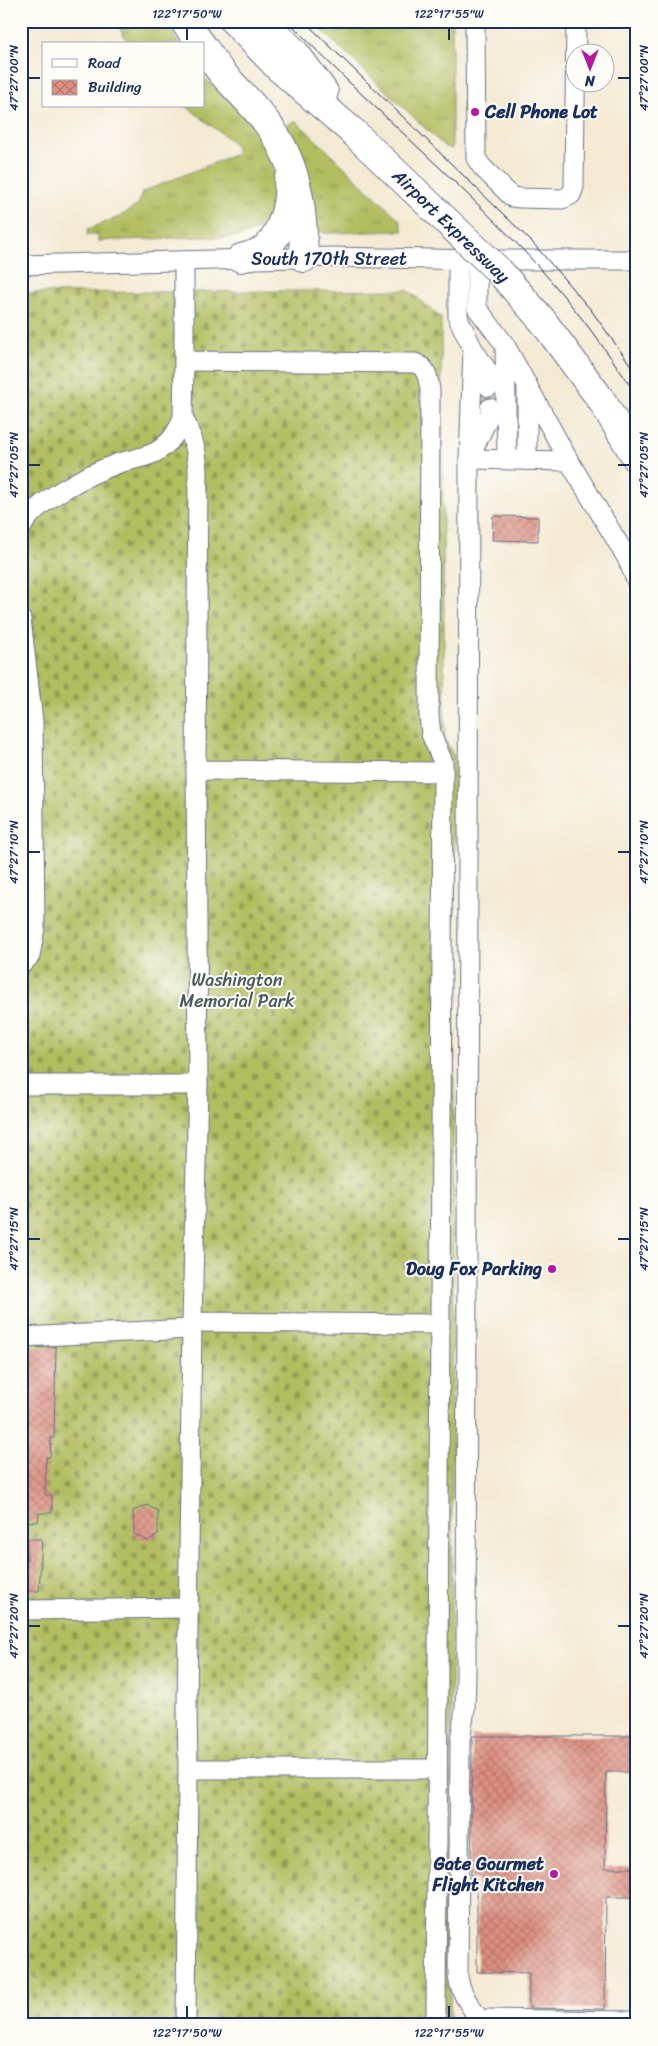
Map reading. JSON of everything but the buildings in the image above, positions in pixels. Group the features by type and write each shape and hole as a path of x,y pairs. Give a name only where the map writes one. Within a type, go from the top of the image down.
{"highway":[{"path":"184,21 199,42"},
{"name":"Airport Expressway","path":"234,21 263,52 311,86 353,132 492,264 542,320 602,401 637,459"},
{"path":"263,21 296,54 311,86"},
{"path":"205,49 220,71 273,130 286,158 300,200 304,258"},
{"path":"241,258 263,250 270,243 286,213 289,191 286,158"}],"street":[{"path":"476,21 476,158 482,167 512,196 520,198 562,199 571,195 574,187 576,21"},
{"name":"South 170th Street","path":"21,264 241,258 637,260"},
{"path":"468,260 477,308 516,363 570,461 627,558 637,582"},
{"path":"468,260 458,318 473,349 489,373 485,387"},
{"path":"21,528 25,519 54,496 98,472 157,452 177,433 183,417 184,261"},
{"path":"505,345 517,460"},
{"path":"473,349 469,459 466,1709 460,1741 458,1976 463,1993 481,2025 487,2019 637,2021"},
{"path":"184,362 408,362 422,365 426,371 430,390 429,716 430,734 440,754 443,772 444,992 436,1768 436,2025"},
{"path":"516,363 517,460"},
{"path":"517,460 526,381"},
{"path":"469,459 481,414 485,408"},
{"path":"183,417 192,434 198,470 196,770 198,1085 191,1325 186,2025"},
{"path":"469,459 570,461"},
{"path":"21,619 32,721 35,928 30,956 21,965"},
{"path":"196,770 443,772"},
{"path":"21,1085 198,1085"},
{"path":"21,1337 191,1325 440,1324"},
{"path":"21,1610 189,1608"},
{"path":"188,1768 436,1768"}],"green space":[{"path":"115,21 165,21 178,42 128,42"},
{"path":"312,21 452,21 452,149 445,147"},
{"path":"205,79 242,113 253,126 268,153 276,184 276,200 272,213 264,225 244,235 232,237 98,241 98,234 87,235 88,229 119,217 138,205 142,192 236,154 236,148 231,141 189,108 205,108"},
{"path":"295,120 399,219 403,231 325,233 315,229 302,162 287,125"},
{"name":"Washington Memorial Park","path":"408,290 441,318 445,739 455,758 450,2025 21,2025 21,293"}],"tunnel":[{"path":"480,387 481,408"}],"tram line":[{"path":"288,21 522,249 583,320 637,396"},
{"path":"304,21 532,242 591,310 637,374"}],"place":[{"name":"Cell Phone Lot","path":"475,112"},
{"name":"Doug Fox Parking","path":"552,1269"},
{"name":"Gate Gourmet Flight Kitchen","path":"554,1874"}]}
